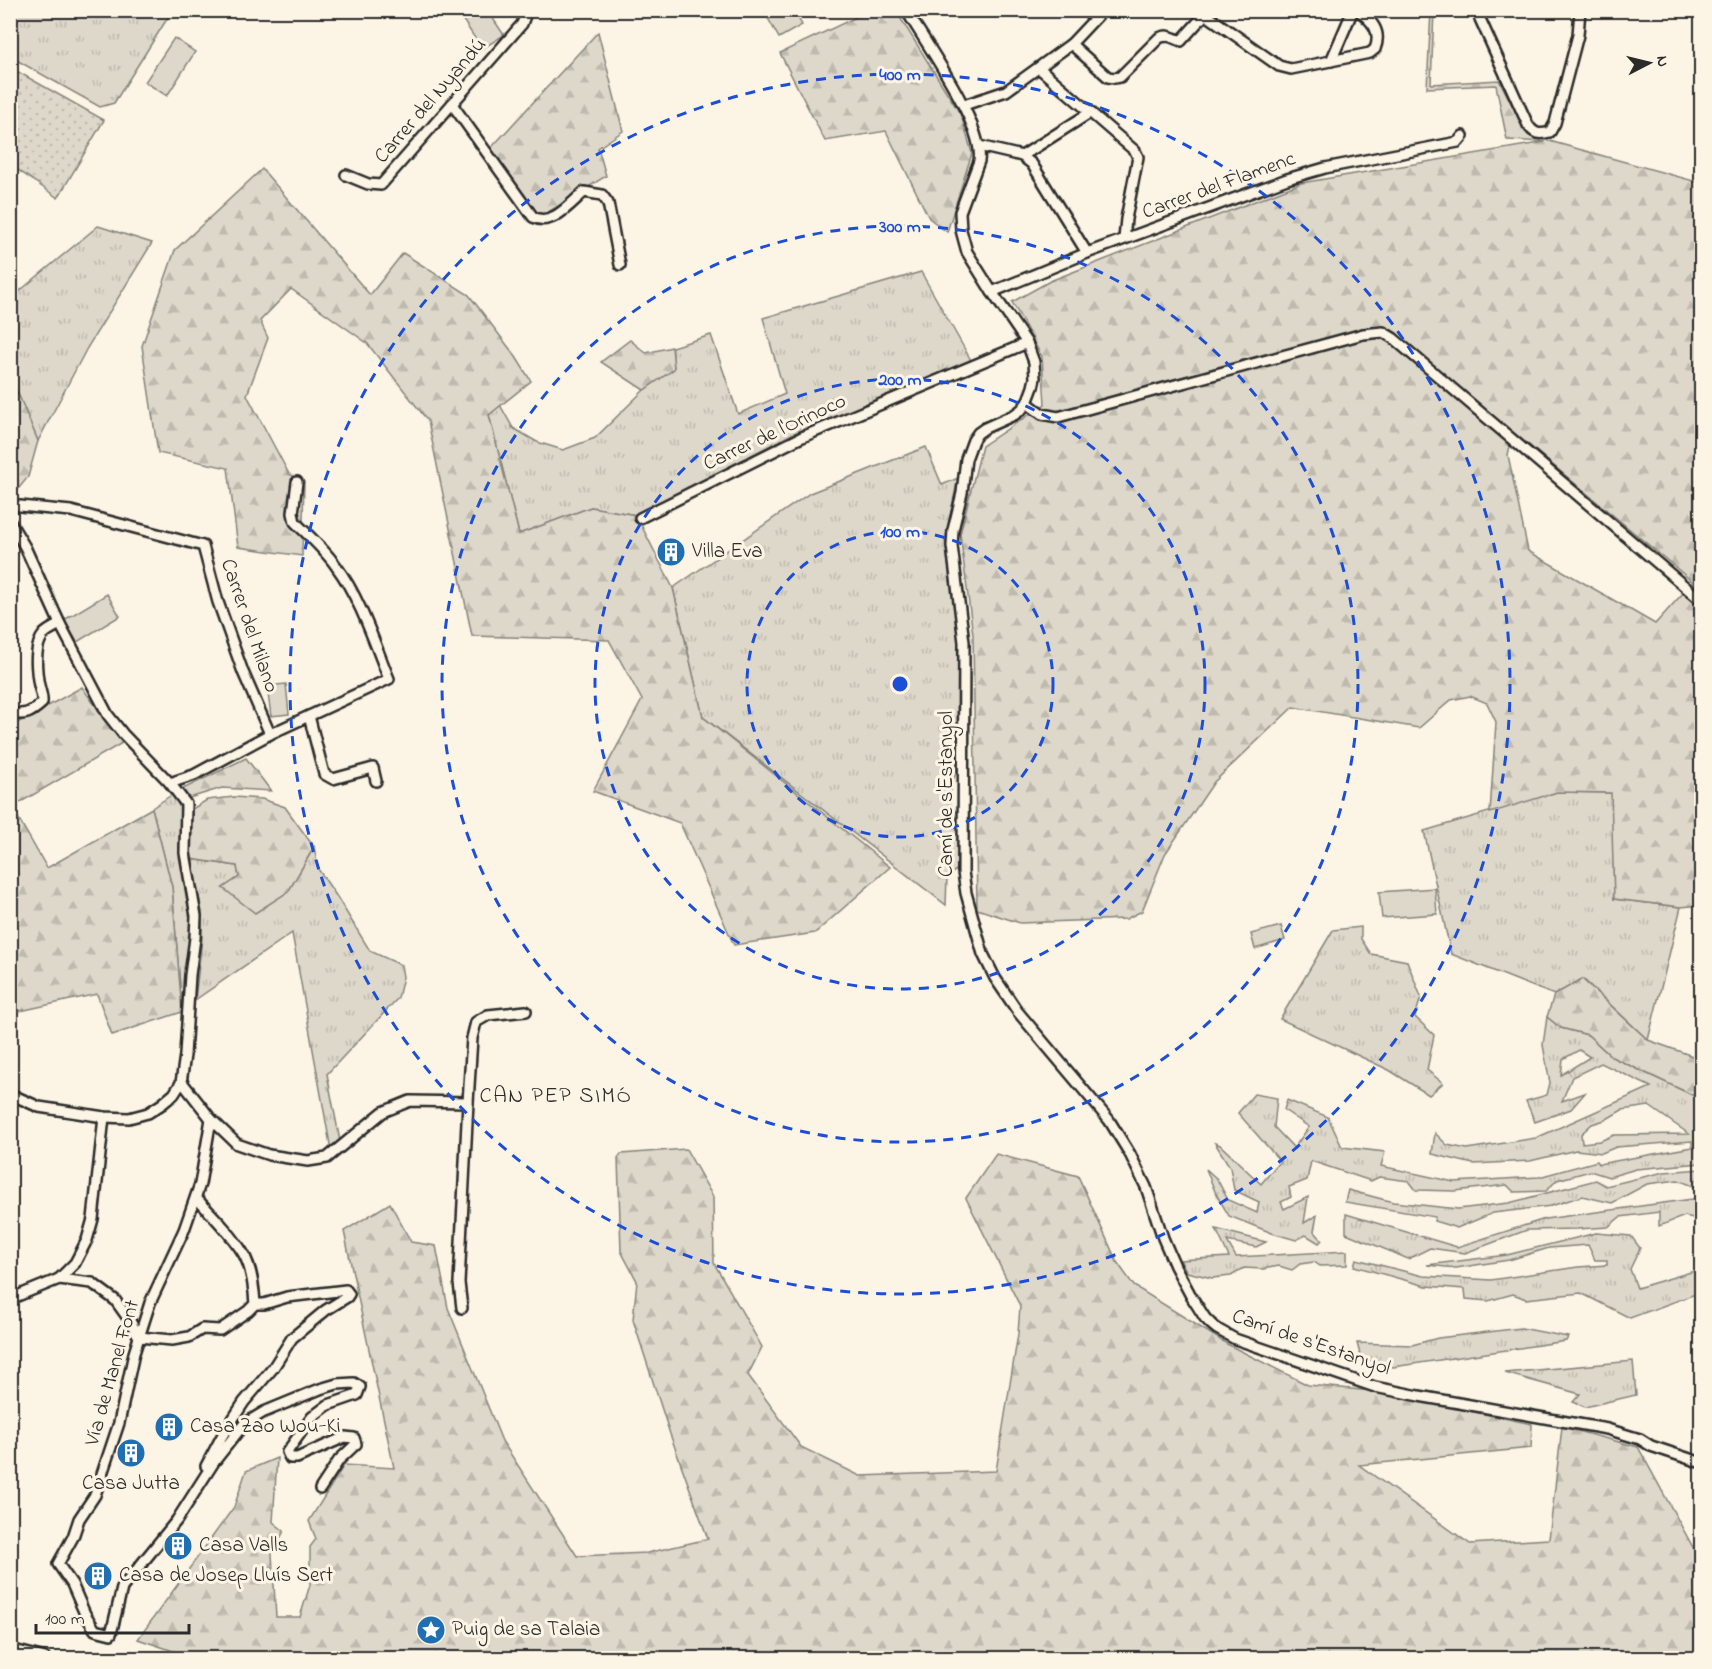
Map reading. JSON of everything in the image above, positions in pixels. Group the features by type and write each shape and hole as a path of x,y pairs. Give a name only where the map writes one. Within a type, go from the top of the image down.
{"street":[{"name":"Carrer del Nyandú","path":"346,175 368,184 381,185 522,24 527,10"},
{"path":"906,10 964,105 979,146 979,161 960,212 959,222 967,252 1032,354 1035,369 1033,387 1027,403 1042,414 1058,417 1363,334 1383,332 1393,338 1701,601"},
{"path":"964,105 1006,91 1071,44 1103,10"},
{"path":"1331,61 1353,10"},
{"path":"1071,44 1108,77 1120,77 1159,38 1169,36 1181,41 1206,12 1285,69 1370,53 1375,49 1377,38 1374,25 1358,10"},
{"path":"1476,10 1528,125 1533,133 1541,135 1550,132 1556,123 1578,34 1580,10"},
{"path":"1039,68 1135,151 1138,157 1124,239"},
{"path":"452,104 533,217 540,220 550,219 584,192 602,195 608,203 620,265"},
{"path":"1023,156 1091,112"},
{"name":"Carrer del Flamenc","path":"992,292 1087,253 1287,179 1325,168 1458,142 1463,136"},
{"path":"979,146 1023,156 1032,164 1087,253"},
{"name":"Carrer de l'Orinoco","path":"640,518 800,438 1027,343"},
{"name":"Camí de s'Estanyol","path":"1027,403 1014,415 985,428 973,440 966,459 962,493 953,530 952,546 964,649 963,860 966,893 983,954 995,978 1018,1012 1109,1120 1130,1154 1146,1187 1167,1248 1191,1296 1211,1324 1235,1339 1375,1386 1419,1396 1607,1429 1640,1439 1651,1446 1701,1463"},
{"path":"170,783 194,775 270,734 389,679 349,587 336,566 295,522 293,513 297,482"},
{"name":"Carrer del Milano","path":"10,505 71,511 203,546 218,602 239,662 270,734"},
{"path":"10,1094 39,1107 104,1117 129,1118 148,1113 174,1094 182,1082 196,916 185,853 186,804 170,783 108,715 60,624 25,547 12,529"},
{"path":"10,568 10,613"},
{"path":"10,713 21,716 33,711 42,703 43,696 38,683 36,660 38,643 45,633 60,624"},
{"path":"309,716 324,774 333,779 373,768 376,781"},
{"path":"462,1308 459,1283 472,1038 476,1022 488,1015 526,1011"},
{"path":"182,1082 211,1119 237,1144 269,1155 308,1161 327,1158 383,1112 410,1101 468,1102"},
{"path":"10,1299 59,1279 75,1263 87,1240 93,1219 104,1117"},
{"name":"Vía de Manel Font","path":"208,1471 177,1520 122,1588 111,1634 95,1630 72,1584 58,1564 73,1537 79,1519 95,1495 119,1423 134,1353 150,1303 184,1230 196,1198 211,1119"},
{"path":"196,1198 227,1232 244,1255 253,1284 255,1304"},
{"path":"59,1279 92,1283 115,1299 139,1337 172,1340 189,1337 202,1329 220,1330 255,1304 264,1304 287,1297 346,1290 347,1297 326,1310 292,1338 273,1368 244,1402 227,1428 206,1464 208,1471"},
{"path":"208,1471 244,1424 264,1412 320,1389 337,1384 354,1383 360,1387 357,1395 328,1405 312,1417 287,1452 290,1458 297,1458 345,1437 354,1438 356,1444 339,1460 320,1489"},
{"path":"10,1648 45,1659"}],"green space":[{"path":"11,10 183,11 181,14 172,11 114,103 100,107 11,57"},
{"path":"457,11 488,11 504,35 482,49"},
{"path":"764,11 794,11 802,25 779,38"},
{"path":"869,11 896,11 961,115 972,153 947,232 929,218 886,131 825,141 780,53"},
{"path":"1431,11 1434,11 1431,84 1499,80 1528,135 1701,183 1701,905 1681,907 1614,899 1611,793 1557,792 1490,813 1496,722 1487,703 1470,696 1451,700 1419,728 1293,707 1214,782 1165,854 1142,911 1126,919 1020,923 977,909 973,635 960,534 982,446 1045,404 1042,357 1012,302 1050,281 1301,183 1545,142 1507,140 1496,85 1427,88","holes":["1513,432 1693,582 1655,624 1528,551 1508,455"]},
{"path":"598,32 623,131 598,148 606,176 542,216 535,213 491,148"},
{"path":"174,38 195,52 167,96 145,82"},
{"path":"11,68 104,120 58,198 11,165"},
{"path":"262,169 370,295 403,253 469,295 516,357 531,381 489,415 519,534 591,507 636,515 673,588 703,717 890,867 815,933 734,945 680,823 593,791 642,700 609,640 472,636 428,421 367,343 291,289 260,321 268,338 247,395 289,474 304,481 302,556 238,547 228,468 158,453 142,346 175,250"},
{"path":"98,226 152,243 87,348 38,441 11,377 10,299"},
{"path":"921,272 972,362 792,434 636,515 591,507 519,534 489,415 500,405 513,428 537,442 563,450 595,438 644,390 674,369 672,347 711,335 738,414 785,394 763,318"},
{"path":"630,340 646,353 672,347 674,369 644,390 601,362"},
{"path":"11,377 38,441 28,477 11,498"},
{"path":"926,447 942,485 958,478 945,541 958,635 957,768 948,801 958,814 958,869 947,876 946,905 703,717 673,588 810,493"},
{"path":"107,594 120,616 77,642 64,620"},
{"path":"286,684 289,714 271,716 267,686"},
{"path":"82,687 122,743 12,807 47,868 152,808 172,887 182,1012 112,1035 97,994 11,1013 10,727"},
{"path":"246,758 271,791 222,788 189,798 183,789"},
{"path":"1557,792 1612,793 1614,899 1681,907 1648,1040 1583,979 1554,995 1451,954 1424,831"},
{"path":"173,794 181,810 179,848 191,931 182,1012 172,887 152,808"},
{"path":"234,797 262,799 285,807 314,847 288,892 255,913 223,888 239,877 237,866 191,859 192,809 207,800"},
{"path":"314,847 318,869 370,951 401,965 403,977 398,998 327,1074 340,1141 331,1150 292,933 195,1000 202,939 202,912 191,859 237,866 239,877 223,888 288,892"},
{"path":"1435,888 1437,914 1382,918 1379,892"},
{"path":"1281,926 1285,940 1255,949 1251,934"},
{"path":"1361,927 1361,939 1371,954 1407,961 1421,997 1415,1017 1434,1035 1427,1070 1443,1083 1429,1095 1389,1070 1280,1019 1333,930"},
{"path":"1582,979 1648,1040 1701,1059 1701,1099 1612,1057 1588,1035 1561,1028 1547,1017 1554,995"},
{"path":"1547,1017 1561,1028 1588,1035 1612,1057 1701,1099 1701,1163 1636,1169 1609,1177 1590,1171 1557,1180 1546,1191 1514,1192 1507,1185 1455,1191 1416,1190 1409,1181 1379,1177 1371,1181 1311,1161 1307,1180 1289,1187 1291,1197 1281,1202 1284,1209 1308,1197 1304,1223 1317,1215 1314,1231 1322,1240 1319,1243 1306,1235 1296,1240 1272,1233 1229,1216 1216,1194 1206,1169 1217,1179 1228,1200 1257,1213 1259,1202 1234,1190 1230,1167 1215,1143 1220,1145 1261,1184 1280,1161 1238,1113 1254,1094 1277,1098 1274,1127 1294,1148 1309,1127 1284,1110 1287,1100 1328,1117 1342,1147 1385,1152 1381,1166 1454,1182 1539,1177 1597,1161 1599,1164 1692,1147 1692,1141 1616,1147 1602,1153 1576,1150 1530,1161 1473,1164 1432,1154 1435,1133 1447,1145 1467,1149 1536,1138 1651,1087 1601,1063 1572,1077 1562,1101 1585,1093 1571,1109 1535,1122 1526,1101 1547,1095 1550,1083 1543,1045","holes":["1579,1050 1590,1057 1561,1075 1563,1059","1649,1106 1689,1134 1614,1135 1600,1141 1582,1143 1581,1134 1592,1124 1605,1120 1622,1110"]},
{"path":"686,1149 713,1197 714,1263 762,1347 748,1375 801,1447 860,1476 996,1471 1018,1334 1020,1306 966,1198 996,1154 1078,1176 1117,1262 1134,1286 1227,1344 1308,1385 1373,1391 1532,1424 1531,1448 1359,1465 1470,1544 1549,1539 1562,1427 1638,1447 1695,1551 1702,1574 1701,1658 194,1658 138,1639 234,1507 246,1471 277,1458 273,1522 284,1531 272,1554 276,1617 300,1617 310,1585 310,1547 316,1539 309,1521 344,1465 394,1468 344,1231 390,1203 411,1242 436,1246 448,1308 502,1441 577,1556 647,1553 708,1539 670,1434 633,1320 637,1281 621,1251 618,1158 621,1154"},
{"path":"1701,1169 1701,1189 1678,1180 1647,1184 1612,1203 1582,1196 1551,1206 1493,1213 1457,1228 1434,1221 1435,1217 1345,1202 1348,1190 1393,1202 1458,1209 1509,1203 1596,1180 1606,1186 1664,1172"},
{"path":"1701,1198 1701,1220 1685,1216 1659,1226 1659,1212 1620,1217 1608,1227 1527,1230 1465,1253 1430,1248 1408,1259 1346,1233 1346,1214 1457,1247 1545,1219"},
{"path":"1216,1229 1266,1242 1256,1247 1227,1241 1236,1257 1347,1251 1347,1265 1320,1266 1314,1262 1300,1264 1292,1270 1279,1266 1263,1269 1244,1268 1231,1276 1212,1278 1187,1272 1180,1260 1229,1257"},
{"path":"1596,1233 1631,1236 1640,1248 1630,1269 1637,1288 1701,1269 1701,1292 1630,1318 1581,1293 1526,1299 1513,1294 1488,1301 1466,1299 1465,1289 1426,1286 1354,1266 1356,1259 1423,1276 1491,1280 1607,1265 1607,1260 1595,1260 1588,1245 1549,1248 1509,1260 1456,1268 1427,1265 1507,1255"},
{"path":"1521,1328 1568,1337 1566,1341 1393,1367 1361,1358 1357,1343 1412,1345 1438,1338"},
{"path":"1633,1361 1636,1395 1585,1407 1573,1402 1580,1394 1505,1373"}],"place":[{"name":"Villa Eva","path":"671,552"},
{"name":"Casa Zao Wou-Ki","path":"169,1427"},
{"name":"Casa Jutta","path":"131,1453"},
{"name":"Casa Valls","path":"178,1546"},
{"name":"Casa de Josep Lluís Sert","path":"98,1576"},
{"name":"Puig de sa Talaia","path":"431,1630"}],"district":[{"name":"CAN PEP SIMÓ","path":"556,1097"}]}
